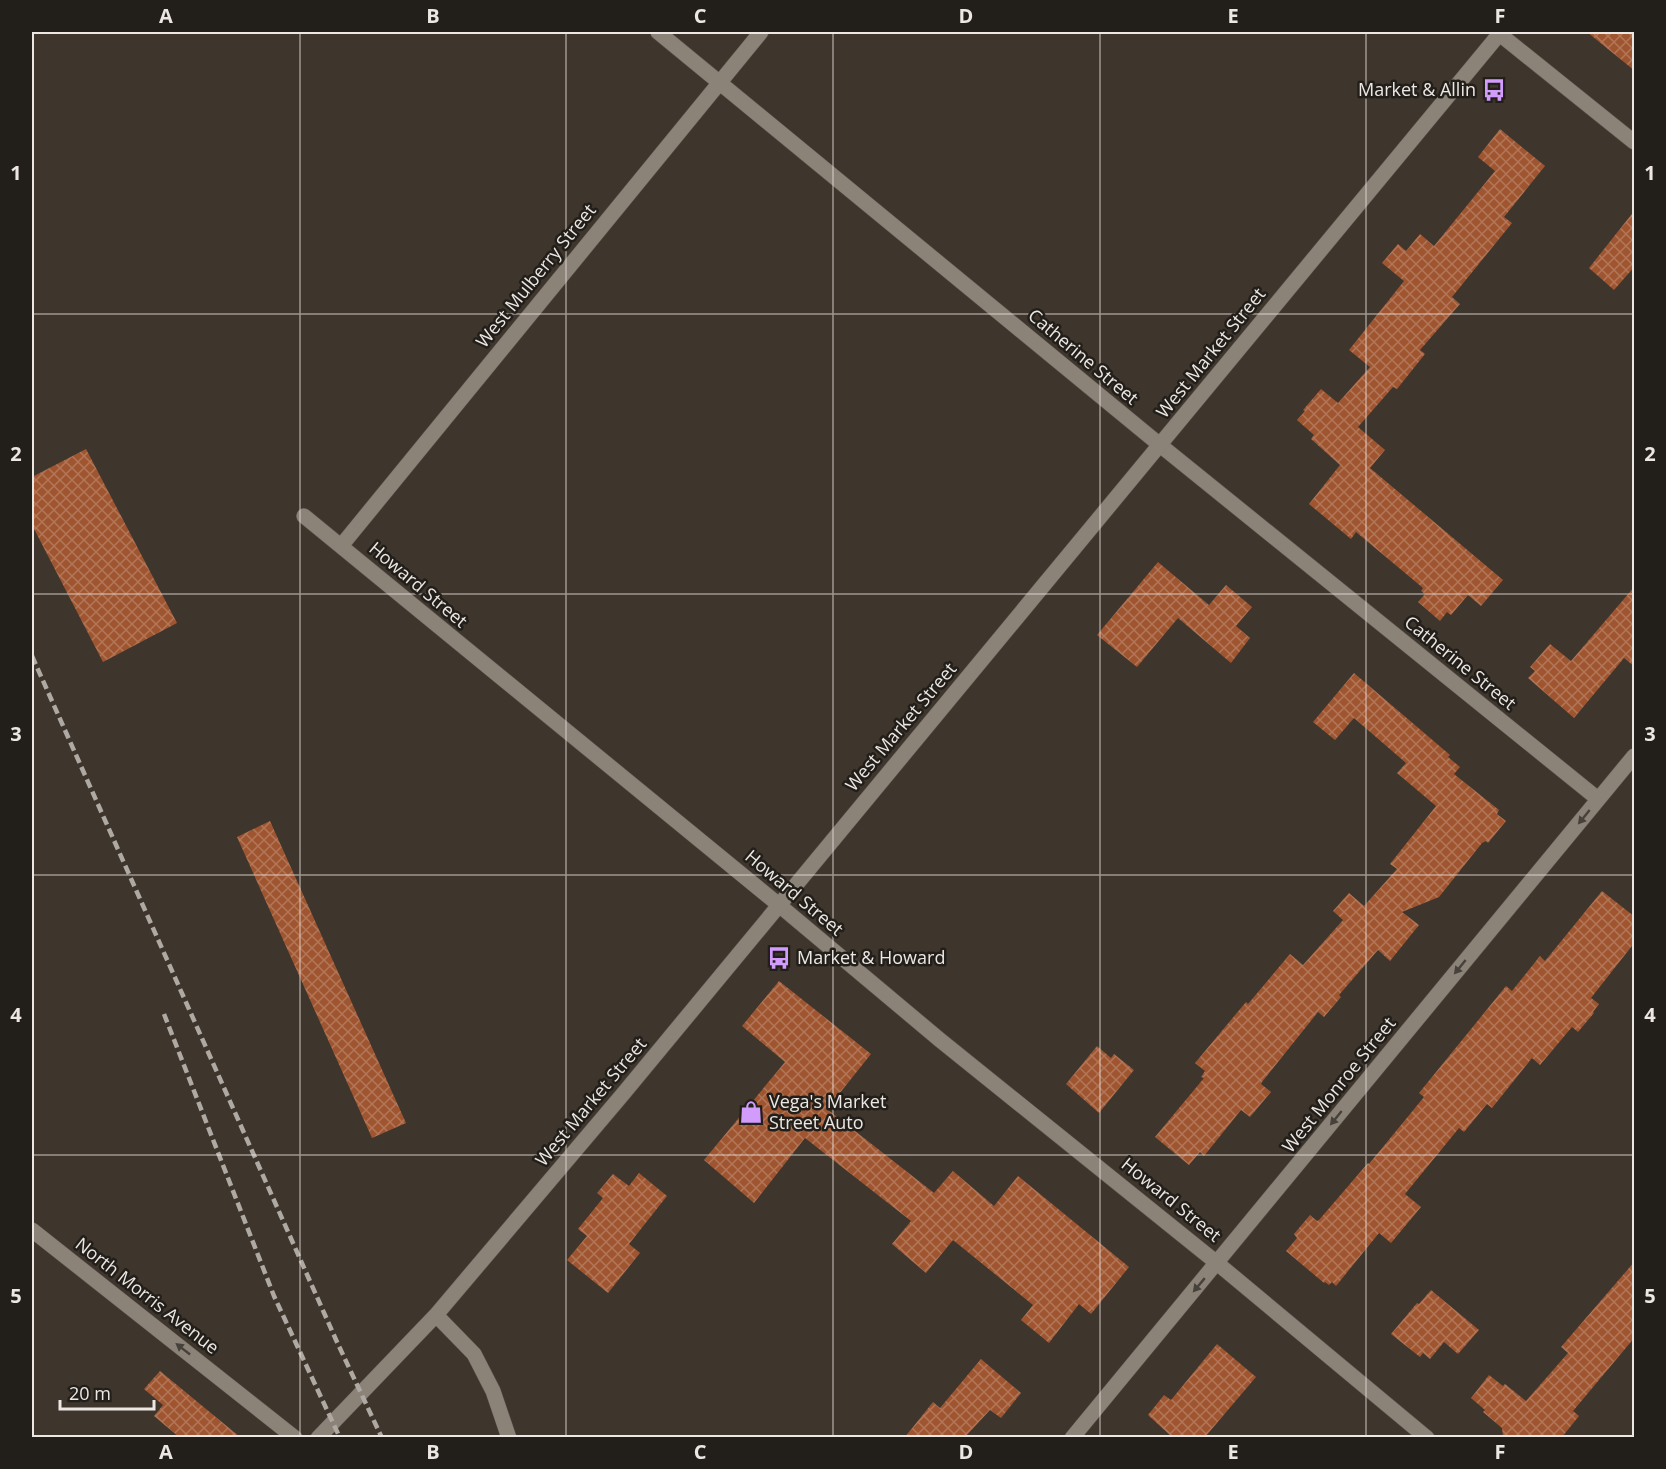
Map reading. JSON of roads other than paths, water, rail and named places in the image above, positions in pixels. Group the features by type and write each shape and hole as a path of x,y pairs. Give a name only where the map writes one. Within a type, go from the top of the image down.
{"street":[{"name":"Catherine Street","path":"658,32 1160,446 1598,799"},
{"name":"West Mulberry Street","path":"341,546 761,32"},
{"path":"1499,32 1635,142"},
{"name":"West Market Street","path":"318,1437 436,1315 623,1094 1160,446 1499,32"},
{"name":"Howard Street","path":"304,516 779,904 940,1040 1217,1263 1427,1437"},
{"name":"West Monroe Street","path":"1072,1437 1635,756"},
{"name":"North Morris Avenue","path":"32,1230 295,1437"},
{"path":"436,1315 474,1354 493,1391 509,1437"}],"railway":[{"path":"32,656 337,1342 382,1438"},
{"path":"164,1014 274,1296 340,1438"}],"place":[{"name":"Market & Allin","path":"1494,90"},
{"name":"Market & Howard","path":"779,958"},
{"name":"Vega's Market Street Auto","path":"751,1112"}]}
